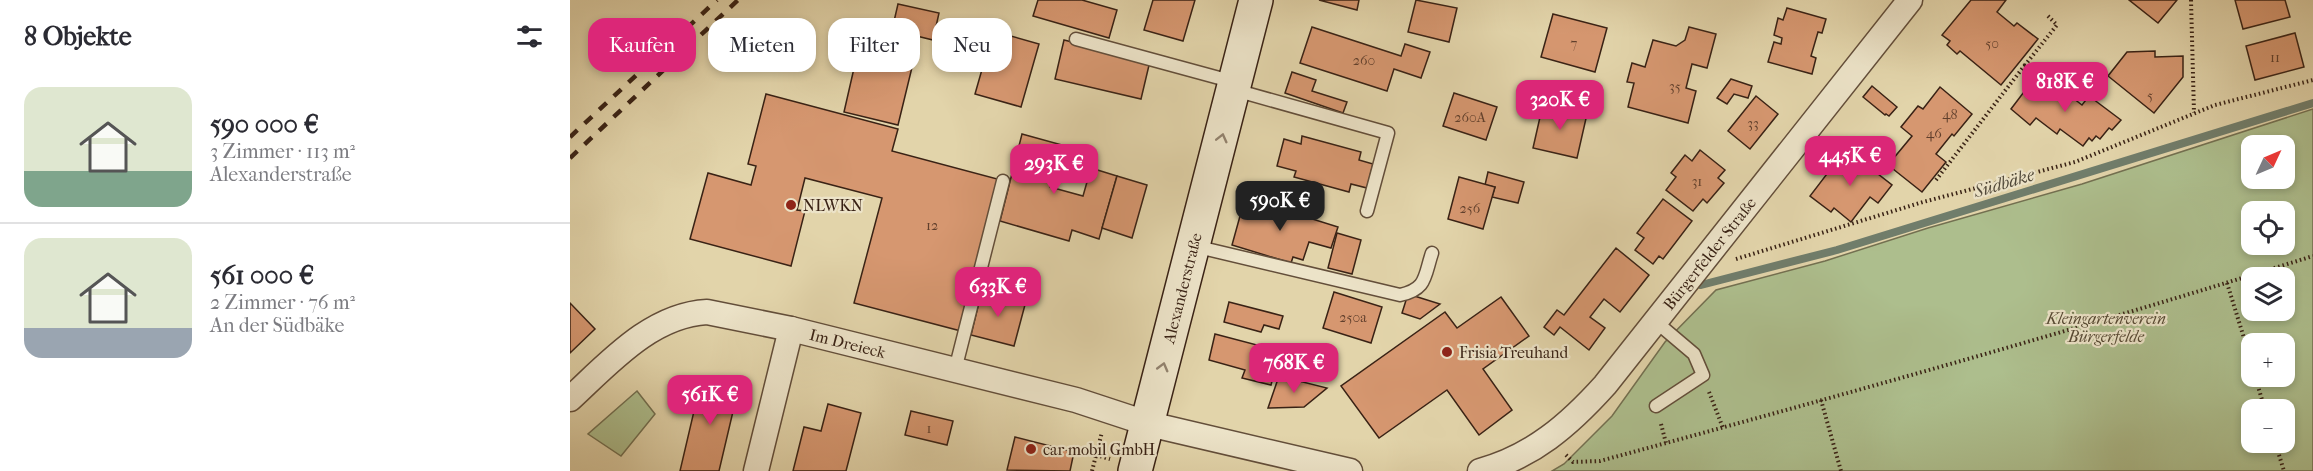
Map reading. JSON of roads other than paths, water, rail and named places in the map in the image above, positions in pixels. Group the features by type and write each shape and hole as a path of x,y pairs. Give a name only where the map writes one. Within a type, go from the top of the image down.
{"main road":[{"name":"Alexanderstraße","path":"1135,471 1149,424 1256,0"}],"street":[{"name":"Bürgerfelder Straße","path":"1480,471 1501,465 1552,437 1582,411 1910,0"},
{"name":"Im Dreieck","path":"570,399 605,367 664,322 678,316 707,312 791,328 1076,400 1149,424"},
{"path":"756,471 791,328"},
{"path":"1149,424 1350,471"}],"lane":[{"path":"1076,39 1388,133 1367,211"},
{"path":"955,370 1003,181"},
{"path":"1194,246 1400,295 1413,292 1421,287 1432,253"},
{"path":"1656,321 1694,354 1702,375 1656,406"}],"waterway":[{"name":"Südbäke","path":"1701,285 1837,250 2313,103"}],"railway":[{"path":"570,137 717,0"},
{"path":"570,158 738,0"}],"place":[{"name":"NLWKN","path":"791,205"},
{"name":"Frisia Treuhand","path":"1447,352"},
{"name":"car mobil GmbH","path":"1031,449"}],"park label":[{"name":"Kleingartenverein Bürgerfelde","path":"2106,327"}]}
